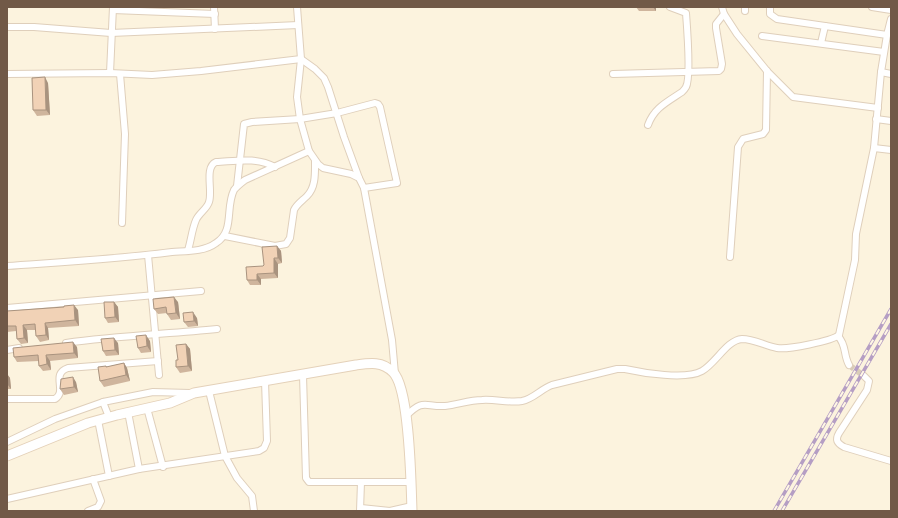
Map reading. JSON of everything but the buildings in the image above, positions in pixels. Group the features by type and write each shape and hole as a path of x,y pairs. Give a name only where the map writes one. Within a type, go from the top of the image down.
{"street":[{"path":"297,7 301,60 297,97 300,119 309,152 315,161 324,168 351,174 359,178"},
{"path":"648,125 651,116 656,111 686,88 688,72 686,10 670,7"},
{"path":"722,7 724,14 737,34 767,71 793,97 797,99 878,108"},
{"path":"770,7 770,14 777,19 886,35"},
{"path":"872,7 891,10"},
{"path":"110,72 113,9 215,10 215,29"},
{"path":"613,74 715,72 721,69 722,64 716,28 718,20 724,14"},
{"path":"406,416 417,406 425,404 445,406 483,399 510,402 523,401 529,399 546,387 617,369 672,375 688,375 698,373 711,364 729,345 741,339 784,349 827,340 838,336 841,331 855,260 856,234 874,148 881,72 886,35 891,18"},
{"path":"7,27 34,27 111,32 298,25"},
{"path":"821,43 825,26"},
{"path":"762,36 884,52"},
{"path":"7,74 110,72 120,74 152,75 301,60 315,69 324,78 344,137 364,188 392,340 395,374 401,391 406,416 409,441 412,508 390,511 361,509 361,482"},
{"path":"730,257 738,147 743,139 763,134 766,130 767,71"},
{"path":"881,72 891,74"},
{"path":"120,74 125,134 122,224"},
{"path":"7,266 148,255 208,247 216,244 225,236 229,224 232,196 237,186 244,124 252,122 300,119 337,113 371,103 378,104 380,107 397,183 364,188"},
{"path":"876,119 891,121"},
{"path":"874,148 891,150"},
{"path":"237,186 245,180 309,152"},
{"path":"188,250 196,220 209,203 210,167 213,163 258,160 275,167"},
{"path":"225,236 275,246 286,244 290,238 294,210 296,206 307,196 314,182 315,161"},
{"path":"148,255 160,375"},
{"path":"7,308 201,291"},
{"path":"61,343 217,329"},
{"path":"838,336 845,346 846,358 849,365"},
{"path":"7,350 22,348"},
{"path":"7,399 55,399 58,397 60,392 60,374 63,370 68,368 158,361"},
{"path":"7,442 55,419 103,402 153,392 194,393 371,363 386,366 395,374"},
{"path":"303,375 307,480 311,483 411,482"},
{"path":"864,376 869,382 867,390 836,438 838,443 844,447 891,461"},
{"path":"7,499 139,470 259,451 266,446 267,441 265,381"},
{"path":"209,391 225,456 237,478 252,496 254,511"},
{"path":"7,456 98,420 170,403 194,393"},
{"path":"103,402 109,417"},
{"path":"147,408 163,467"},
{"path":"128,412 139,470"},
{"path":"98,420 109,476"},
{"path":"88,511 98,507 101,501 93,479"}],"tunnel":[{"path":"849,365 864,376"}],"railway":[{"path":"774,511 891,309"},
{"path":"782,511 891,324"}]}
